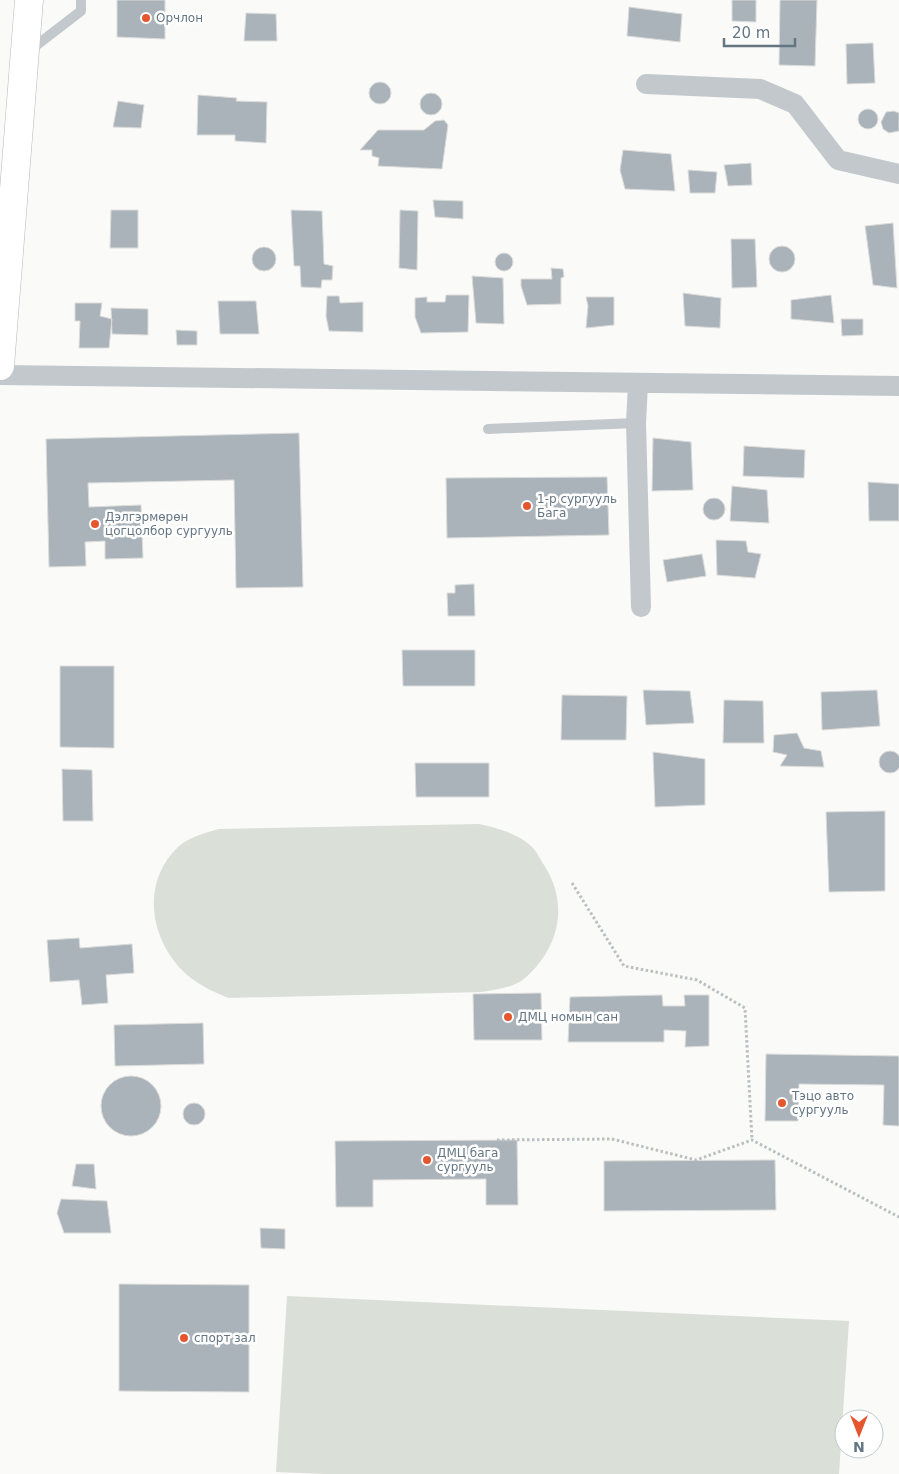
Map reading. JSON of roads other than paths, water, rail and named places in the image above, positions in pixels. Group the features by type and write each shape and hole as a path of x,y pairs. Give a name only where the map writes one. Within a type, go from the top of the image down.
{"main road":[{"path":"0,366 29,0"}],"street":[{"path":"646,84 760,89 795,104 838,160 899,174"},
{"path":"0,375 899,386"},
{"path":"638,384 636,423 641,607"}],"lane":[{"path":"24,55 80,11 81,0"},
{"path":"488,429 636,423"}],"place":[{"name":"Орчлон","path":"146,18"},
{"name":"1-р сургууль Бага","path":"527,506"},
{"name":"Дэлгэрмөрөн цогцолбор сургууль","path":"95,524"},
{"name":"ДМЦ номын сан","path":"508,1017"},
{"name":"Тэцо авто сургууль","path":"782,1103"},
{"name":"ДМЦ бага сургууль","path":"427,1160"},
{"name":"спорт зал","path":"184,1338"}]}
